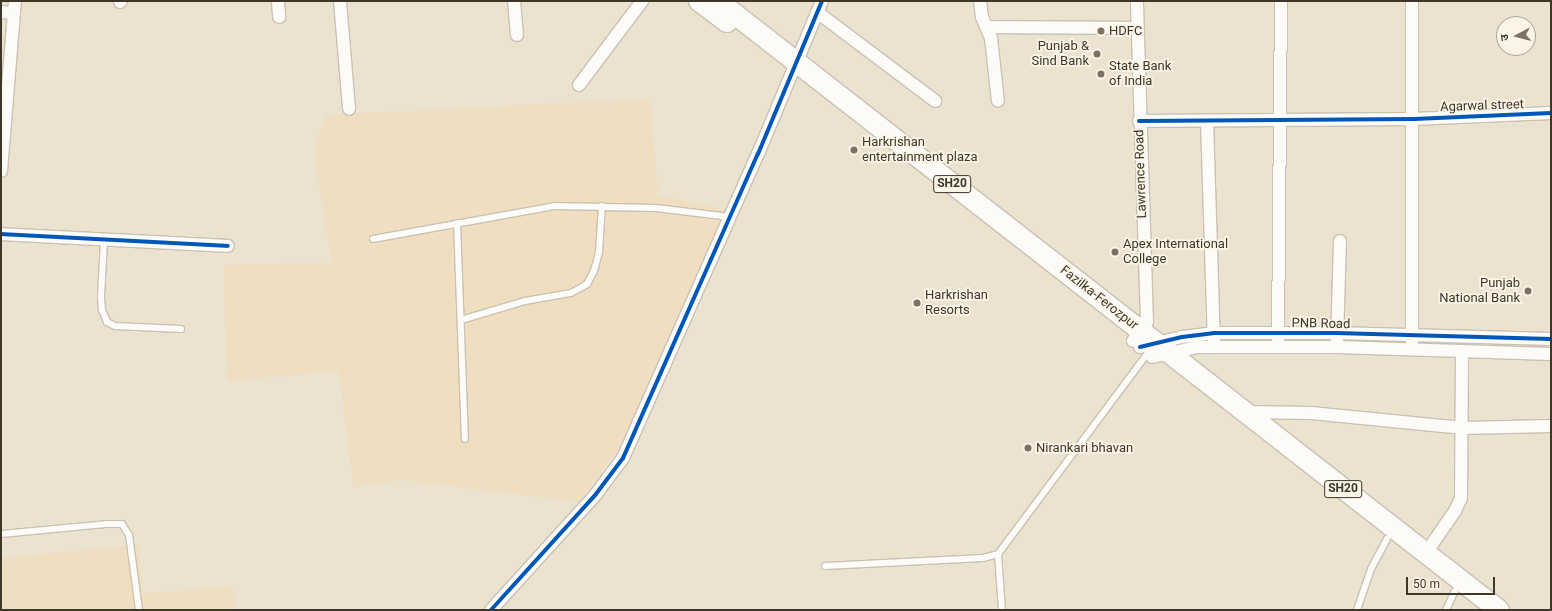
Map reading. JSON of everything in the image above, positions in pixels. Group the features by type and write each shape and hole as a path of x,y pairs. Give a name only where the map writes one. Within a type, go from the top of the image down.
{"main road":[{"name":"Fazilka-Ferozpur","path":"699,1 794,66"},
{"name":"Fazilka-Ferozpur","path":"718,1 794,66 1148,346 1387,539 1478,610"},
{"name":"Fazilka-Ferozpur","path":"1148,346 1244,412 1499,610"}],"street":[{"path":"1,171 15,1"},
{"path":"278,1 279,17"},
{"path":"340,1 349,109"},
{"path":"514,1 516,35"},
{"path":"579,85 642,1"},
{"path":"491,610 596,494 623,458 730,217 822,1"},
{"path":"980,1 986,27 991,38 998,101"},
{"name":"Lawrence Road","path":"1137,1 1139,121 1148,346"},
{"path":"1278,346 1281,1"},
{"path":"1412,1 1414,119 1412,350"},
{"path":"1,12 14,13"},
{"path":"817,12 935,101"},
{"path":"986,27 1137,28"},
{"name":"Agarwal street","path":"1139,121 1414,119 1551,113"},
{"path":"1207,121 1213,333 1215,347"},
{"path":"1,234 228,246"},
{"path":"1338,347 1336,334 1340,241"},
{"name":"PNB Road","path":"1148,346 1213,333 1278,332 1412,337 1551,339"},
{"name":"PNB Road","path":"1148,346 1338,347 1551,354"},
{"path":"1426,553 1459,504 1463,428 1462,352"},
{"path":"1244,412 1305,412 1463,428 1551,426"}],"lane":[{"path":"373,239 554,206 656,208 730,217"},
{"path":"461,320 525,301 571,292 587,284 594,271 599,252 602,206"},
{"path":"456,223 461,320 464,439"},
{"path":"104,240 101,298 102,310 107,322 115,326 182,329"},
{"path":"825,566 983,558 998,554 1148,346"},
{"path":"1,534 106,524 122,524 130,535 139,610"},
{"path":"1357,610 1372,569 1387,539"},
{"path":"998,554 1002,610"},
{"path":"1446,610 1455,592"}],"shaded area":[{"path":"650,99 658,195 733,212 617,449 579,502 402,480 354,487 339,371 227,381 224,265 332,263 314,150 326,115"},
{"path":"138,545 143,594 232,586 235,610 1,610 1,558"}],"cycle path":[{"path":"491,610 596,494 623,458 758,154 822,1"},
{"path":"1139,121 1414,119 1551,113"},
{"path":"1,234 228,246"},
{"path":"1140,347 1182,337 1213,333 1336,333 1551,339"}],"place":[{"name":"HDFC","path":"1101,31"},
{"name":"Punjab & Sind Bank","path":"1097,54"},
{"name":"State Bank of India","path":"1101,74"},
{"name":"Harkrishan entertainment plaza","path":"854,150"},
{"name":"Apex International College","path":"1115,252"},
{"name":"Punjab National Bank","path":"1528,291"},
{"name":"Harkrishan Resorts","path":"917,303"},
{"name":"Nirankari bhavan","path":"1028,448"}]}
